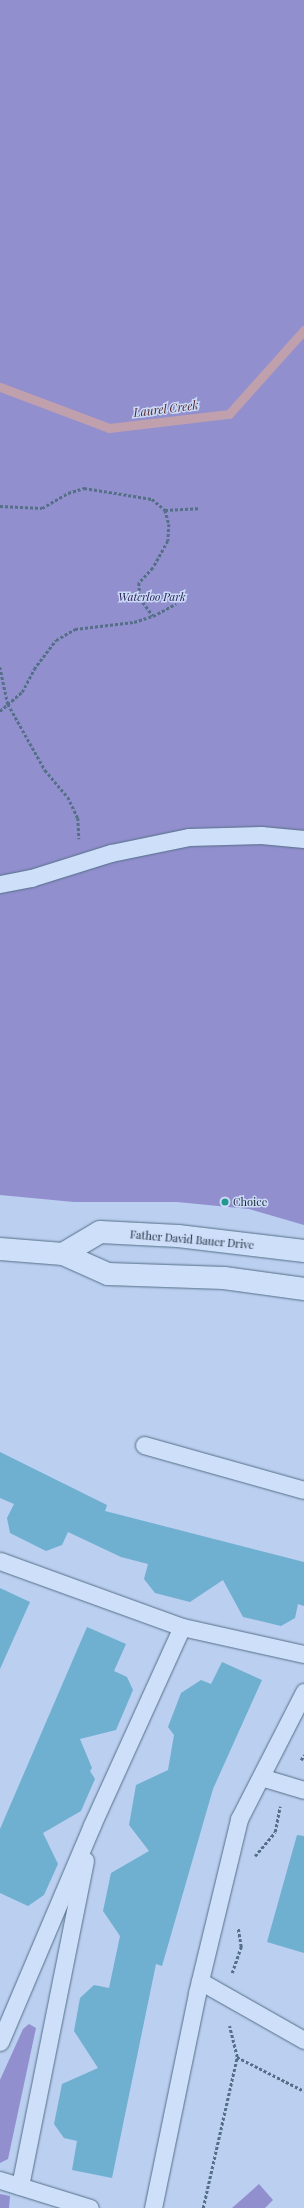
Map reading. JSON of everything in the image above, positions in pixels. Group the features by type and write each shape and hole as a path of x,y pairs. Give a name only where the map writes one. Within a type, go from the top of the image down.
{"street":[{"name":"Father David Bauer Drive","path":"63,1254 100,1232 178,1236 304,1251"},
{"path":"0,1249 63,1254 108,1274 224,1278 304,1289"}],"lane":[{"path":"0,884 31,878 111,853 189,837 254,834 304,839"},
{"path":"144,1445 304,1490"},
{"path":"0,1561 182,1627 304,1654"},
{"path":"0,2042 92,1824 182,1627"},
{"path":"153,2208 200,1981 240,1819 304,1692"},
{"path":"261,1777 304,1790"},
{"path":"20,2186 92,1824"},
{"path":"200,1981 304,2040"},
{"path":"0,2180 90,2208"}],"path":[{"path":"0,506 42,508 68,493 84,488 152,499 165,510 169,524 168,542 153,568 139,583 140,598 153,616"},
{"path":"165,510 198,508"},
{"path":"0,712 22,692 34,669 56,640 75,629 134,622 153,616 176,604"},
{"path":"0,667 8,704 45,770 68,797 78,818 79,840"},
{"path":"301,1760 304,1755"},
{"path":"252,1861 275,1832 280,1804"},
{"path":"228,1978 238,1961 241,1947 237,1921"},
{"path":"203,2208 238,2057 229,2025"},
{"path":"238,2057 304,2091"}],"green space":[{"name":"Waterloo Park","path":"0,0 304,0 304,1225 249,1209 177,1202 74,1202 0,1195"},
{"path":"29,2024 36,2028 8,2159 0,2163 0,2080 23,2029"},
{"path":"259,2184 273,2200 265,2208 232,2208"},
{"path":"0,2194 10,2196 9,2208 0,2208"}],"building":[{"path":"0,1452 107,1505 105,1511 304,1562 304,1606 298,1604 295,1618 281,1626 243,1617 223,1580 190,1602 155,1593 144,1579 148,1564 121,1557 68,1532 62,1545 46,1551 10,1533 7,1518 14,1504 0,1498"},
{"path":"0,1588 30,1602 0,1669"},
{"path":"87,1627 126,1644 114,1671 127,1677 133,1690 116,1730 80,1739 92,1768 90,1771 95,1779 81,1811 43,1833 58,1864 44,1895 28,1906 0,1893 0,1829"},
{"path":"222,1662 262,1680 213,1789 162,1966 156,1964 112,2178 72,2170 77,2141 64,2138 54,2124 62,2084 98,2068 74,2031 80,1998 94,1985 109,1988 120,1936 103,1911 111,1873 149,1851 129,1825 136,1785 168,1770 174,1735 168,1727 181,1693 201,1680 211,1684"},
{"path":"297,1835 304,1836 304,1953 267,1942"}],"waterway":[{"name":"Laurel Creek","path":"0,387 109,428 229,414 304,330"}],"place":[{"name":"Choice","path":"225,1202"}]}
